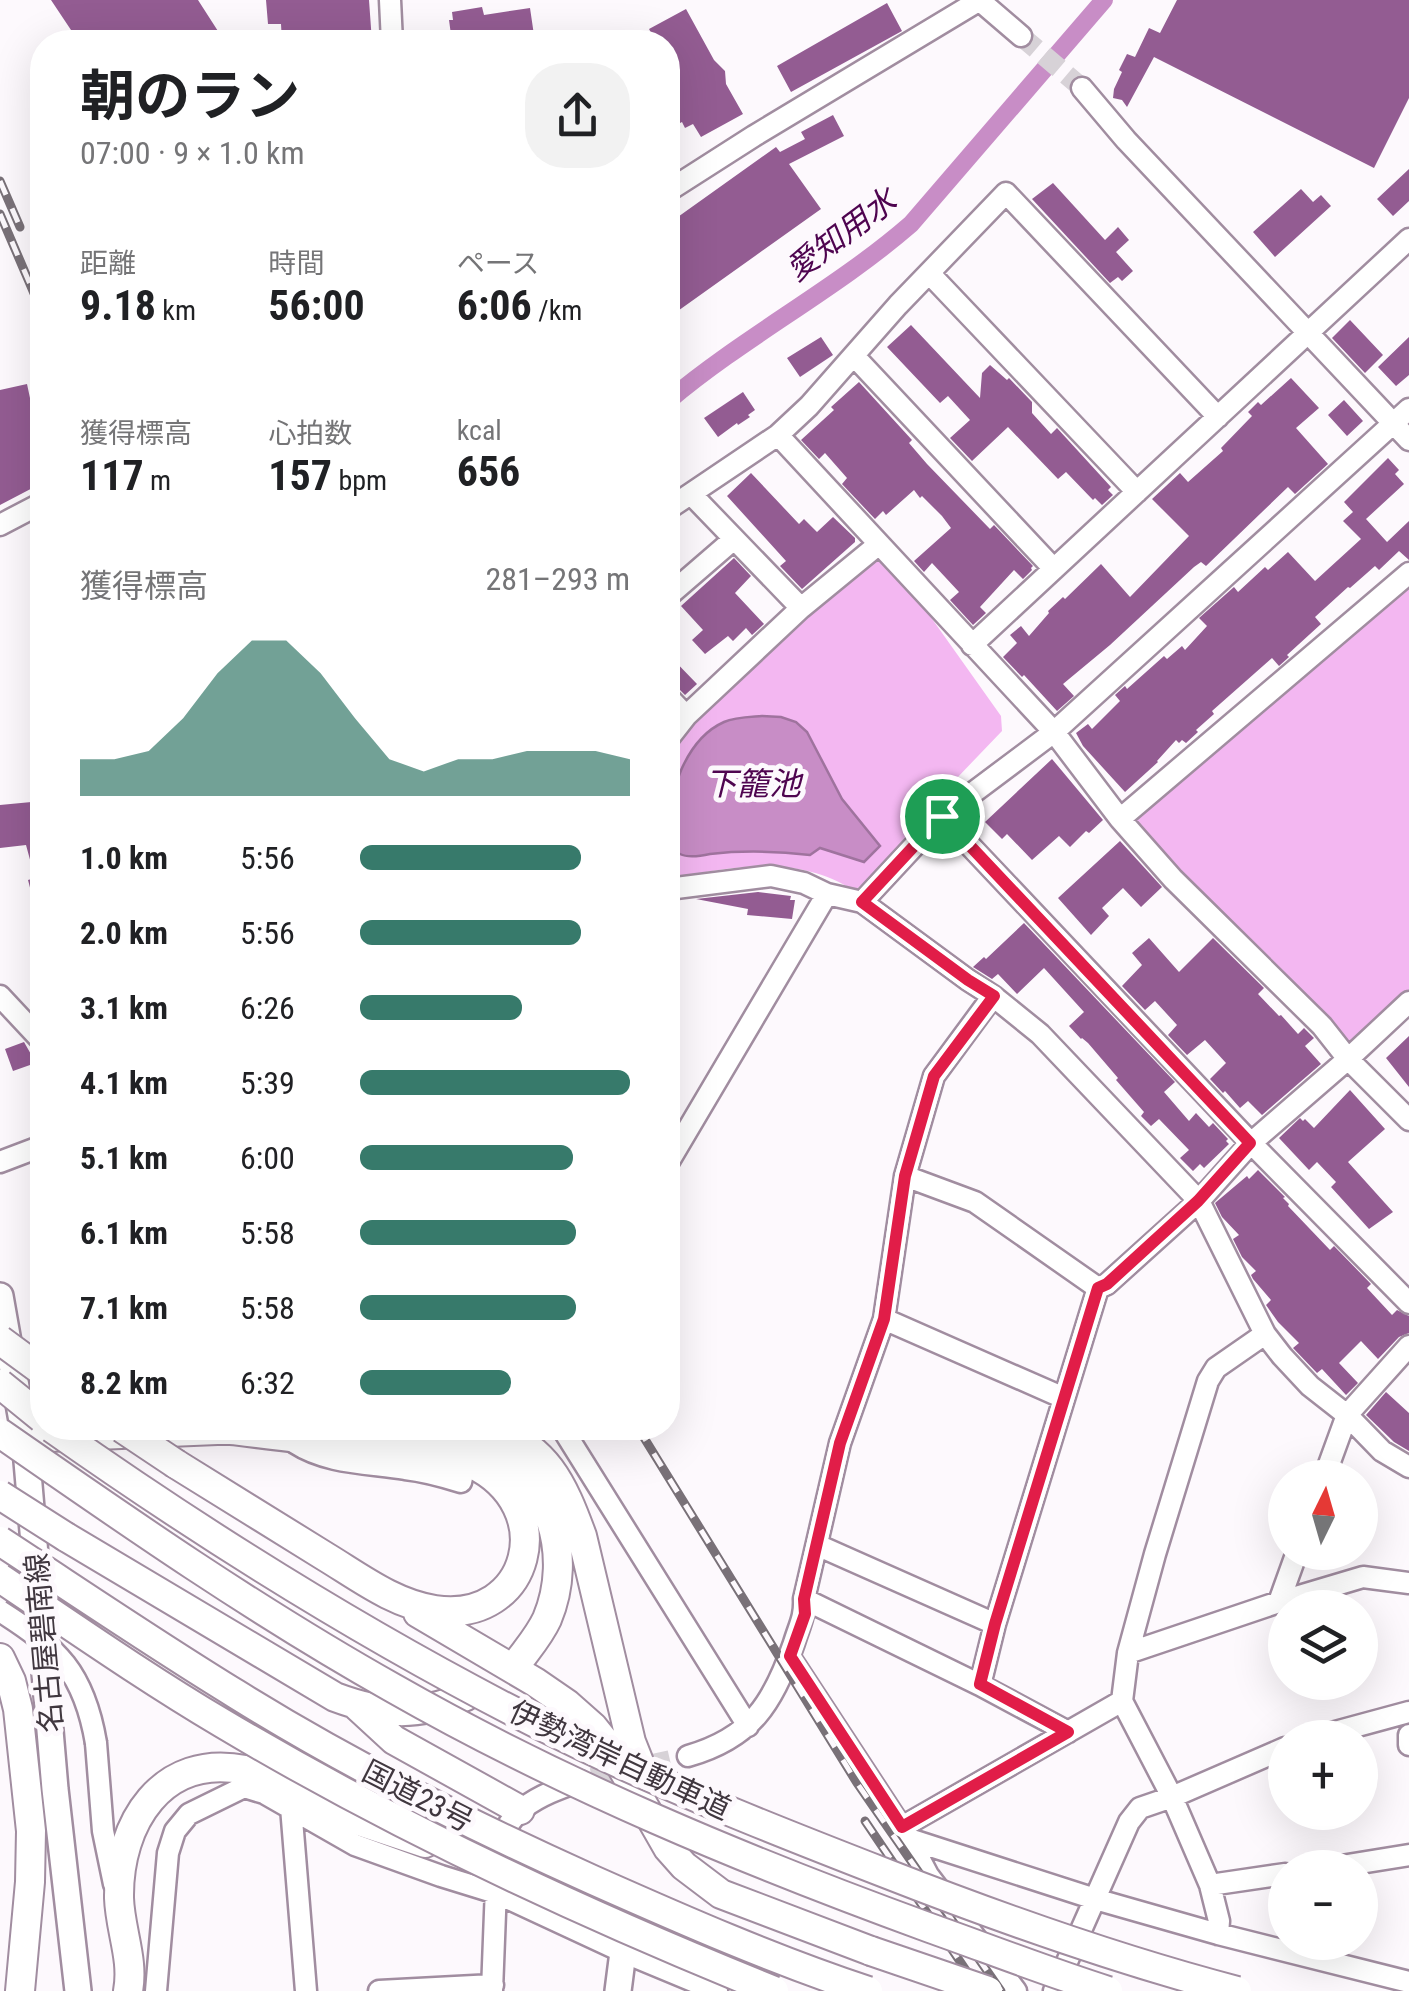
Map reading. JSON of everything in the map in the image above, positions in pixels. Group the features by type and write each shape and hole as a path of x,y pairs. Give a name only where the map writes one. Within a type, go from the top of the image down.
{"highway":[{"path":"0,1340 30,1362"},
{"path":"0,1388 30,1421"},
{"name":"伊勢湾岸自動車道","path":"50,1440 169,1550 292,1629 496,1744 613,1800 824,1890 1108,1991"},
{"name":"伊勢湾岸自動車道","path":"64,1440 355,1624 579,1744 701,1799 967,1905 1237,1991"},
{"path":"140,1440 566,1704 593,1727 613,1752 668,1848 684,1866 721,1894 988,1991"},
{"path":"325,1440 452,1456 491,1475 518,1506 526,1542 522,1562 502,1592 487,1603 450,1612 409,1604 382,1592"},
{"path":"467,1440 519,1468 544,1502 551,1519 558,1556 554,1598 547,1619 521,1658"},
{"path":"519,1440 543,1459 571,1504 631,1742 672,1839 704,1882"},
{"path":"0,1495 335,1697 401,1712 444,1706 466,1696"},
{"name":"国道23号","path":"0,1541 238,1696 384,1780 677,1918 868,1991"},
{"name":"国道23号","path":"0,1578 136,1670 333,1786 655,1944 774,1991"},
{"path":"0,1658 11,1681 23,1740 32,1856 20,1991"},
{"path":"355,1704 394,1740 520,1810"},
{"path":"128,1991 130,1968 119,1903 119,1873 135,1825 146,1806 174,1778 192,1770 245,1770 360,1822 484,1862"},
{"path":"128,1954 137,1991"}],"main road":[{"name":"名古屋碧南線","path":"0,1296 30,1407"},
{"name":"名古屋碧南線","path":"36,1440 55,1789 78,1991"},
{"path":"618,1991 623,1952"}],"street":[{"path":"390,0 391,30"},
{"path":"680,184 980,0 1021,36"},
{"path":"1082,88 1126,140 1310,332 1401,416 1409,440"},
{"path":"680,501 778,436 1006,192 1218,416"},
{"path":"972,645 1409,238"},
{"path":"929,273 1137,492"},
{"path":"854,356 1054,569"},
{"path":"862,902 942,816 1054,732 1401,416"},
{"path":"778,436 1054,732 1120,819 1173,879 1322,1026 1348,1059 1409,1120"},
{"path":"691,494 801,608"},
{"path":"0,525 30,509"},
{"path":"680,585 734,538"},
{"path":"680,724 801,608 878,544"},
{"path":"1120,819 1409,573"},
{"path":"680,710 686,716"},
{"path":"942,816 1250,1143 1409,1303"},
{"path":"680,887 771,876 862,902 994,996 1040,1034 1198,1201 1265,1334 1310,1386 1382,1452 1409,1466"},
{"path":"680,1143 827,894"},
{"path":"0,996 30,1028"},
{"path":"688,1756 732,1738 748,1726 770,1701 790,1656 805,1614 804,1599 840,1443 884,1319 905,1176 934,1076 994,996"},
{"path":"980,1684 1098,1288 1198,1201 1250,1143 1409,1002"},
{"path":"0,1162 30,1151"},
{"path":"905,1176 974,1202 1098,1288"},
{"path":"884,1319 1064,1398"},
{"path":"1218,1934 1219,1920 1210,1885 1172,1797 1122,1701 1128,1653 1154,1554 1208,1380 1216,1368 1265,1334"},
{"path":"1330,1460 1346,1416 1409,1346"},
{"path":"291,1440 308,1451 341,1460 462,1478"},
{"path":"569,1440 748,1726"},
{"path":"816,1545 995,1624"},
{"path":"1319,1590 1363,1577 1409,1583"},
{"path":"804,1599 980,1684 1068,1732"},
{"path":"1128,1653 1268,1606"},
{"path":"0,1611 48,1644 81,1686 96,1743 103,1831 119,1903"},
{"path":"790,1656 906,1833 928,1875 1016,1991"},
{"path":"906,1833 1122,1701"},
{"path":"1378,1720 1409,1712"},
{"path":"1409,1735 1409,1745"},
{"path":"1054,1991 1129,1822 1140,1808 1268,1755"},
{"path":"379,1991 492,1988 498,1848 511,1820 531,1801 548,1792 592,1778"},
{"path":"156,1991 168,1853 175,1831 189,1814 244,1787 291,1807 355,1845 496,1893 717,1991"},
{"path":"291,1807 306,1991"},
{"path":"906,1833 1094,1899 1409,1982"},
{"path":"1378,1861 1409,1856"},
{"path":"1210,1885 1268,1876"}],"shaded area":[{"path":"875,554 886,554 1001,716 1002,731 932,804 876,873 854,891 810,872 763,866 680,878 680,740"},
{"path":"1409,573 1409,1002 1348,1059 1120,819"}],"water":[{"name":"下籠池","path":"781,717 796,722 807,732 842,799 880,846 864,862 820,848 810,855 680,854 681,770 711,730 738,718"}],"building":[{"path":"51,0 198,0 217,30 71,30"},
{"path":"266,0 369,0 371,30 281,30 281,24 268,24"},
{"path":"1177,0 1409,0 1409,98 1374,168 1154,57 1127,107 1122,100 1113,98 1127,54 1135,57 1149,28 1160,33"},
{"path":"887,3 902,31 791,92 777,66"},
{"path":"482,7 484,15 530,8 533,30 450,30 452,12"},
{"path":"686,9 714,60 725,71 726,84 743,114 701,137 693,124 685,128 680,123 680,30 649,29"},
{"path":"833,115 844,136 789,164 821,209 680,309 680,215 776,147 780,152 805,139 801,132"},
{"path":"1409,169 1409,201 1393,216 1377,199"},
{"path":"1053,183 1105,240 1118,227 1129,240 1116,252 1133,271 1122,281 1118,277 1110,283 1032,199"},
{"path":"1301,189 1313,202 1321,195 1331,206 1275,257 1253,232"},
{"path":"1350,320 1383,355 1365,373 1332,338"},
{"path":"911,325 980,398 982,373 990,365 1009,378 1032,402 1032,413 1051,434 1057,428 1111,487 1108,490 1113,495 1102,505 1066,472 1058,479 1008,427 972,461 950,438 970,420 948,396 940,403 887,347"},
{"path":"821,337 833,355 800,377 787,358"},
{"path":"1409,337 1409,375 1396,386 1378,367"},
{"path":"1291,378 1319,408 1296,428 1328,464 1295,494 1288,487 1206,566 1201,562 1194,567 1063,684 1074,696 1057,711 1003,657 1017,643 1010,635 1021,626 1029,636 1048,611 1101,564 1130,597 1189,536 1152,499 1180,473 1188,482 1223,451 1221,448 1252,416 1248,412"},
{"path":"859,382 912,440 909,443 927,464 990,529 994,525 1033,566 1023,579 1014,570 980,607 986,613 973,625 950,600 959,592 932,563 924,572 914,561 951,528 942,516 914,490 886,515 883,511 875,519 842,484 847,478 825,453 819,459 801,440"},
{"path":"27,384 30,489 0,505 0,390"},
{"path":"743,392 755,410 718,437 704,418"},
{"path":"1344,400 1363,421 1347,436 1328,415"},
{"path":"1388,458 1399,470 1395,474 1404,484 1366,519 1387,542 1409,521 1409,560 1399,551 1379,570 1375,566 1348,587 1315,617 1321,624 1289,657 1279,666 1272,658 1212,711 1214,714 1186,743 1176,740 1125,792 1076,733 1088,724 1092,729 1120,701 1115,695 1164,656 1167,659 1182,646 1185,650 1207,626 1199,618 1234,587 1238,592 1288,552 1315,581 1361,539 1343,521 1353,512 1344,502"},
{"path":"751,473 799,524 804,519 817,532 833,517 855,538 802,589 780,566 786,561 727,496"},
{"path":"734,558 751,576 735,593 764,624 752,635 746,628 733,641 728,636 705,654 692,640 703,630 681,606"},
{"path":"680,666 697,684 685,695 680,690"},
{"path":"1052,759 1103,820 1070,847 1059,836 1032,860 1007,834 1002,839 985,822"},
{"path":"30,802 30,860 26,845 0,848 0,805"},
{"path":"1120,841 1162,887 1141,907 1123,888 1102,908 1109,916 1091,935 1058,898"},
{"path":"758,892 791,896 790,900 795,900 792,919 747,915 748,909 696,899"},
{"path":"1024,923 1175,1082 1164,1092 1189,1121 1196,1113 1228,1139 1229,1144 1204,1168 1200,1164 1193,1171 1180,1158 1189,1150 1159,1119 1151,1126 1141,1116 1144,1112 1118,1078 1069,1026 1084,1012 1044,968 1017,994 998,974 992,979 973,967"},
{"path":"1149,938 1179,972 1213,938 1264,988 1258,994 1279,1016 1298,1034 1304,1028 1314,1038 1305,1046 1321,1064 1262,1115 1248,1101 1240,1108 1210,1079 1226,1063 1205,1040 1187,1055 1168,1035 1177,1025 1155,1001 1145,1010 1122,986 1142,965 1132,953"},
{"path":"1409,1036 1409,1087 1386,1058"},
{"path":"24,1042 30,1052 30,1065 13,1071 5,1049"},
{"path":"1350,1090 1385,1129 1348,1162 1393,1212 1369,1229 1331,1187 1336,1182 1317,1162 1309,1170 1279,1138 1300,1118 1314,1128"},
{"path":"1258,1170 1330,1250 1334,1246 1371,1284 1367,1288 1392,1315 1397,1310 1409,1316 1409,1333 1399,1337 1378,1359 1361,1341 1339,1363 1358,1383 1346,1395 1322,1369 1317,1373 1293,1348 1299,1343 1266,1305 1271,1300 1253,1279 1251,1275 1256,1271 1242,1257 1233,1239 1239,1235 1215,1203"},
{"path":"1386,1392 1409,1413 1409,1451 1366,1415"}],"waterway":[{"name":"愛知用水","path":"680,391 911,224 1104,0"}],"tunnel":[{"path":"1021,36 1082,88"},
{"path":"592,1778 688,1756"}],"railway":[{"path":"0,181 20,227"},
{"path":"0,214 30,284"},
{"path":"645,1440 857,1783 1001,1991"},
{"path":"865,1821 980,1991"}],"route":[{"path":"942,816 1250,1143 1198,1201 1098,1288 980,1684 1068,1732 902,1827 790,1656 805,1614 804,1599 840,1443 884,1319 905,1176 934,1076 994,996 862,902 942,816"}]}
